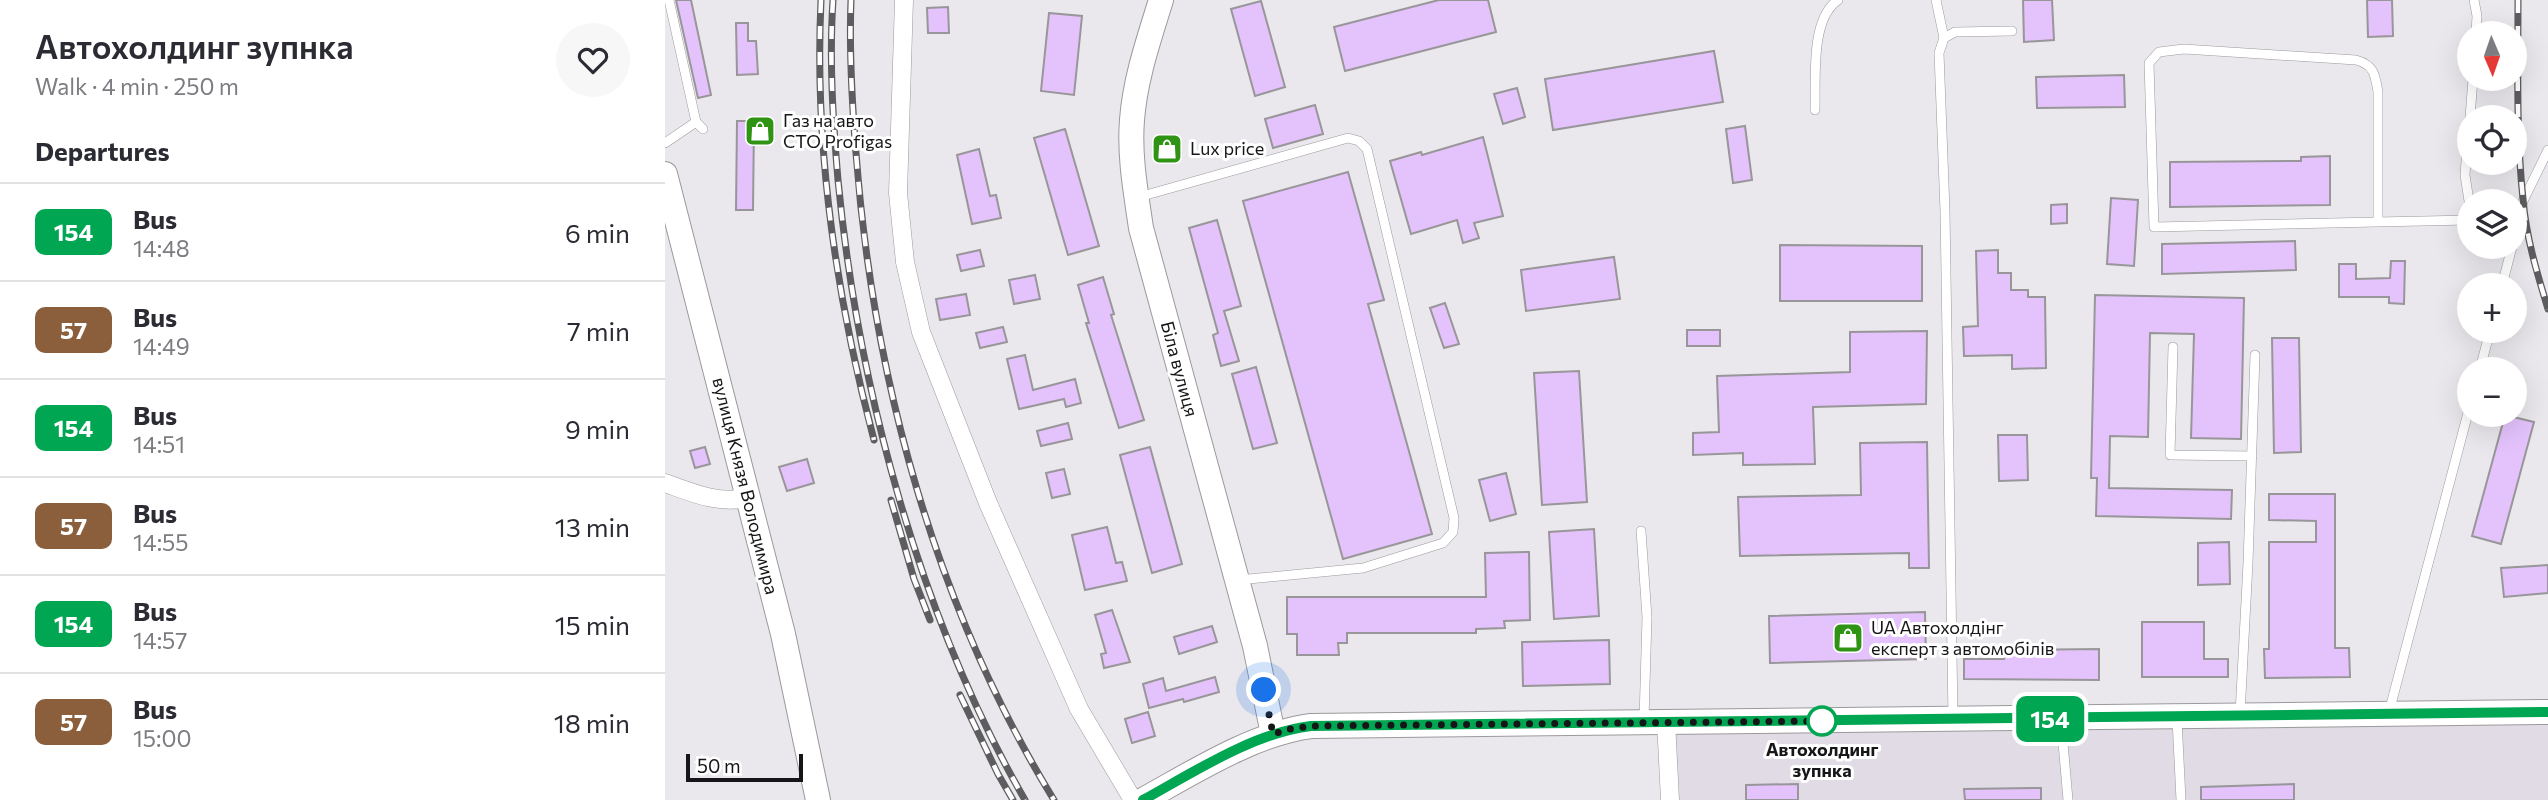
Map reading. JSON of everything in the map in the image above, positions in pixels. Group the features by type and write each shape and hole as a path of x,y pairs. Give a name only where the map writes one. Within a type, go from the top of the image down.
{"main road":[{"name":"Біла вулиця","path":"1161,0 1140,71 1132,121 1136,198 1141,228 1255,646 1273,734"},
{"name":"вулиця Князя Володимира","path":"665,174 672,230 783,635 818,800"},
{"path":"1143,800 1198,769 1273,734 1311,726 2548,712"}],"street":[{"path":"904,0 898,193 905,262 921,332 988,503 1079,709 1133,800"},
{"path":"665,483 729,502 747,498"},
{"path":"1655,722 1670,800"}],"lane":[{"path":"665,143 699,126 669,0"},
{"path":"1815,110 1819,28 1832,4 1838,0"},
{"path":"1936,0 1944,38 1939,53 1946,225 1953,719"},
{"path":"2474,0 2477,21"},
{"path":"1944,38 1955,32 2012,31"},
{"path":"2378,221 2378,92 2374,71 2366,63 2356,60 2184,49 2158,52 2149,63 2154,227 2457,220"},
{"path":"1136,198 1348,138 1359,141 1367,149 1454,518 1453,532 1443,543 1363,568 1236,581"},
{"path":"2527,193 2548,150"},
{"path":"2173,347 2170,455 2252,456"},
{"path":"2240,715 2255,355"},
{"path":"2389,714 2464,427"},
{"path":"1640,531 1655,722"},
{"path":"2177,717 2181,800"},
{"path":"2061,719 2068,800"}],"shaded area":[{"path":"2548,712 2548,800 1670,800 1666,721"}],"building":[{"path":"676,0 691,0 711,95 698,98"},
{"path":"1439,0 1488,0 1496,32 1345,71 1334,27"},
{"path":"2023,0 2052,0 2054,40 2024,42"},
{"path":"2367,0 2392,0 2393,36 2368,37"},
{"path":"1261,1 1285,87 1255,96 1231,9"},
{"path":"948,7 949,33 928,33 927,8"},
{"path":"1049,13 1082,16 1074,95 1041,91"},
{"path":"736,23 748,23 748,41 756,41 758,74 737,75"},
{"path":"1714,51 1723,102 1553,130 1545,79"},
{"path":"2124,75 2125,107 2037,108 2036,77"},
{"path":"1517,88 1525,117 1503,124 1494,94"},
{"path":"1315,105 1323,134 1273,148 1265,119"},
{"path":"737,121 754,121 753,210 736,210"},
{"path":"1745,126 1752,180 1733,183 1726,129"},
{"path":"1065,129 1099,246 1068,255 1034,138"},
{"path":"1483,137 1503,216 1474,223 1479,238 1463,243 1457,220 1411,234 1390,161 1421,152 1422,155"},
{"path":"979,149 990,196 996,195 1001,218 972,224 957,155"},
{"path":"2330,156 2330,205 2170,207 2170,162 2301,161 2301,157"},
{"path":"1348,172 1384,300 1368,304 1432,534 1343,559 1243,201"},
{"path":"2111,198 2138,200 2134,266 2107,264"},
{"path":"2067,204 2067,223 2051,224 2051,205"},
{"path":"1217,220 1241,306 1224,311 1239,361 1221,366 1213,335 1218,333 1189,228"},
{"path":"2295,241 2296,270 2162,274 2162,244"},
{"path":"1780,245 1922,246 1922,301 1780,301"},
{"path":"980,250 984,266 961,271 957,255"},
{"path":"1998,250 1998,273 2011,273 2011,290 2028,290 2028,297 2045,297 2046,368 2012,369 2012,355 1964,356 1963,327 1978,326 1976,251"},
{"path":"1614,257 1620,299 1526,311 1521,270"},
{"path":"2391,261 2405,261 2404,304 2389,303 2389,297 2339,297 2339,264 2356,264 2356,279 2390,278"},
{"path":"1035,275 1040,299 1014,304 1009,280"},
{"path":"1103,277 1114,314 1111,315 1144,420 1119,428 1086,323 1089,323 1078,285"},
{"path":"966,294 970,315 940,320 936,299"},
{"path":"2095,295 2244,298 2241,439 2191,438 2194,334 2150,333 2148,437 2110,436 2109,488 2232,490 2231,519 2096,516 2097,478 2091,478"},
{"path":"1445,303 1459,344 1444,348 1430,308"},
{"path":"1003,327 1007,342 980,348 976,333"},
{"path":"1687,330 1720,330 1720,346 1687,346"},
{"path":"1927,331 1926,404 1813,407 1815,464 1743,465 1743,453 1693,455 1693,433 1719,432 1717,376 1850,372 1850,332"},
{"path":"2272,338 2299,338 2301,452 2274,453"},
{"path":"1025,355 1033,390 1075,379 1081,403 1066,407 1064,399 1019,409 1007,359"},
{"path":"1256,367 1277,443 1253,449 1232,374"},
{"path":"1579,371 1587,502 1542,505 1534,373"},
{"path":"2527,420 2534,422 2501,544 2472,536 2502,427 2527,427"},
{"path":"1068,423 1072,439 1041,446 1037,431"},
{"path":"1998,435 2027,435 2028,480 1999,481"},
{"path":"1927,442 1929,568 1909,568 1909,553 1740,556 1738,497 1861,495 1860,443"},
{"path":"705,447 710,464 695,468 690,451"},
{"path":"1150,447 1182,564 1152,573 1120,455"},
{"path":"807,459 814,483 787,491 779,467"},
{"path":"1064,469 1070,494 1052,498 1046,473"},
{"path":"1506,473 1516,514 1490,521 1479,480"},
{"path":"2269,494 2335,494 2335,648 2349,648 2350,677 2265,678 2264,649 2269,649 2269,542 2316,542 2316,521 2269,520"},
{"path":"1107,527 1116,563 1122,562 1127,581 1085,590 1072,535"},
{"path":"1594,529 1599,616 1554,619 1549,532"},
{"path":"2229,542 2230,584 2198,585 2198,543"},
{"path":"1529,552 1530,620 1504,621 1505,628 1476,629 1476,633 1347,633 1347,643 1338,643 1339,655 1297,655 1297,634 1287,634 1287,597 1486,597 1485,553"},
{"path":"2548,565 2548,593 2504,597 2501,568"},
{"path":"1112,610 1130,662 1104,668 1101,654 1106,653 1095,615"},
{"name":"UA Автохолдінг експерт з автомобілів","path":"1925,612 1926,659 1770,663 1769,616"},
{"path":"2142,622 2204,622 2204,659 2228,659 2228,677 2142,677"},
{"path":"1212,626 1217,642 1179,654 1174,637"},
{"path":"1609,640 1610,684 1523,686 1522,642"},
{"path":"2099,649 2099,680 1964,679 1964,659 2004,659 2004,650"},
{"path":"1215,677 1219,692 1149,708 1143,684 1163,678 1166,691"},
{"path":"1148,712 1155,736 1132,743 1125,719"},
{"path":"1798,784 1798,800 1746,800 1746,785"},
{"path":"2294,784 2294,800 2201,800 2201,787"},
{"path":"2041,788 2041,800 1965,800 1964,789"}],"railway":[{"path":"821,0 821,111 831,222 849,332 874,440"},
{"path":"833,0 832,90 838,180 847,259 878,420 925,579 954,656 988,730 1025,800"},
{"path":"851,0 852,96 865,238 877,322 895,406 917,489 944,570 975,649 1012,726 1054,800"},
{"path":"2518,0 2518,124 2524,213 2548,309"},
{"path":"891,500 914,579 930,620"},
{"path":"960,695 1013,800"}],"bus line":[{"name":"154","path":"1143,800 1198,769 1273,734 1311,726 2548,712"}],"place":[{"name":"Газ на авто СТО Profigas","path":"760,131"},
{"name":"Lux price","path":"1167,149"},
{"name":"UA Автохолдінг експерт з автомобілів","path":"1848,638"},
{"name":"Автохолдинг зупнка","path":"1822,721"}],"route":[{"path":"1264,690 1273,734 1311,726 1822,721"}]}
